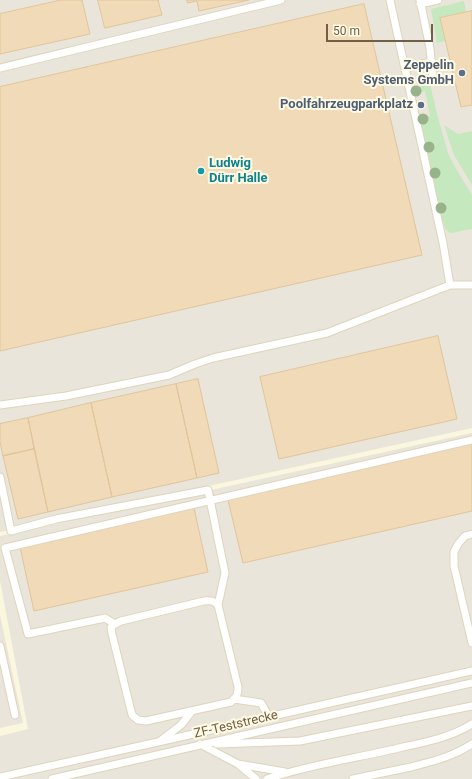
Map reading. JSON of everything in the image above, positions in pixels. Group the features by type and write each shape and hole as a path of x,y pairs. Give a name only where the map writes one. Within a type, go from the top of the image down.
{"lane":[{"path":"0,68 281,0"},
{"path":"390,0 441,236 450,285"},
{"path":"434,81 430,48 420,2 438,0"},
{"path":"404,68 431,62"},
{"path":"0,405 66,396 169,375 213,358 327,333 450,285 472,285"},
{"path":"115,624 104,618 28,634 5,548 472,440"},
{"path":"0,477 11,532 56,519 208,490 225,573 218,605 238,687 237,697 231,702 146,721 138,720 132,715 111,627 121,621 204,601 215,602 218,605"},
{"path":"472,534 465,536 458,544 454,552 454,566 472,643"},
{"path":"0,646 15,715"},
{"name":"ZF-Teststrecke","path":"0,777 472,671"},
{"name":"ZF-Teststrecke","path":"52,779 472,682"},
{"path":"234,699 261,703 269,717"},
{"path":"200,744 300,741 472,706"},
{"path":"158,742 181,726 192,711"},
{"path":"267,779 287,772 434,740 457,732 472,724"},
{"path":"200,744 238,764 256,779"},
{"path":"353,779 443,759 472,744"},
{"path":"238,764 287,772"}],"shaded area":[{"path":"0,0 472,0 472,428 0,532"},
{"path":"472,433 472,779 0,779 0,736 28,729 0,581 0,536"},
{"path":"0,615 23,723 0,728"}],"green space":[{"path":"464,1 466,12 440,18 445,41 437,43 431,9"},
{"path":"430,84 448,153 472,195 472,229 451,233 446,230 443,222 420,118 430,116 425,91 417,93 415,87"},
{"path":"444,125 458,134 472,131 472,185 454,155"}],"building":[{"path":"61,0 82,0 90,34 0,54 0,14"},
{"path":"98,0 158,0 162,15 105,28"},
{"path":"187,0 249,0 199,11 197,1 188,3"},
{"name":"Ludwig Dürr Halle","path":"364,4 422,255 0,351 0,87"},
{"name":"Zeppelin Systems GmbH","path":"472,11 472,105 461,107 440,18"},
{"path":"438,336 457,419 279,459 260,377"},
{"path":"198,379 219,473 197,478 176,384"},
{"path":"176,384 197,478 112,497 91,403"},
{"path":"91,403 112,497 48,512 28,418"},
{"path":"28,418 34,449 3,456 0,442 0,424"},
{"path":"472,444 472,511 243,563 228,500"},
{"path":"34,449 48,512 18,519 3,456"},
{"path":"194,508 208,572 34,611 20,547"}],"place":[{"name":"Zeppelin Systems GmbH","path":"462,73"},
{"name":"Poolfahrzeugparkplatz","path":"421,105"},
{"name":"Ludwig Dürr Halle","path":"201,171"}]}
